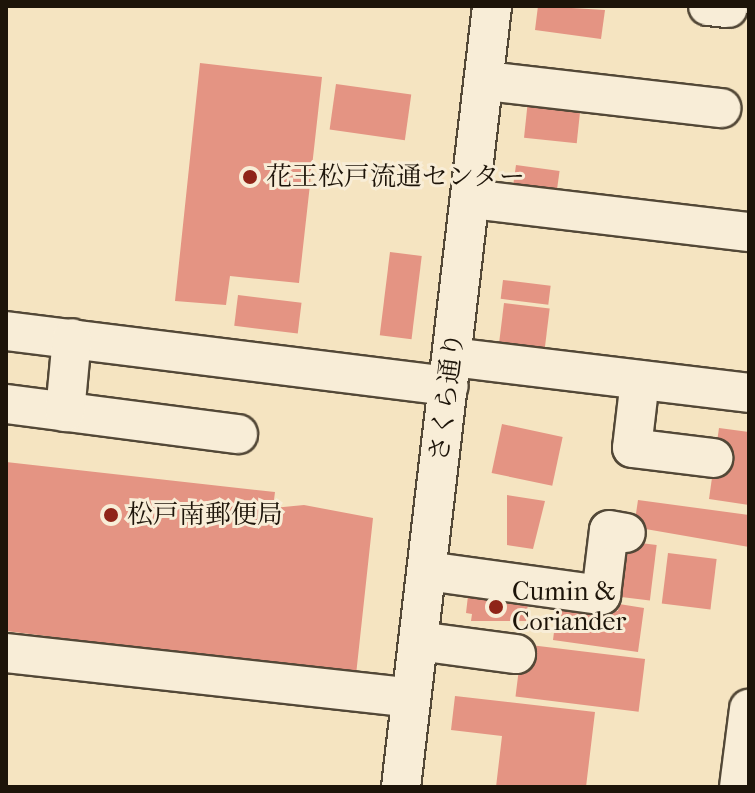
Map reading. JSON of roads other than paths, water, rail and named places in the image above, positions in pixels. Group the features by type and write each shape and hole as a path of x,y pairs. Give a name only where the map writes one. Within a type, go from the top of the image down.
{"street":[{"name":"さくら通り","path":"401,787 487,81 492,6"},
{"path":"487,81 721,108"},
{"path":"471,199 749,232"},
{"path":"6,331 450,372 640,380 749,393"},
{"path":"65,412 72,338"},
{"path":"640,380 632,448 698,456"},
{"path":"6,404 238,434"},
{"path":"427,571 601,595 609,530 626,533"},
{"path":"418,641 516,654"},
{"path":"6,653 411,698"},
{"path":"743,782 749,709"}],"place":[{"name":"花王松戸流通センター","path":"250,177"},
{"name":"松戸南郵便局","path":"111,515"},
{"name":"Cumin & Coriander","path":"496,607"}]}
